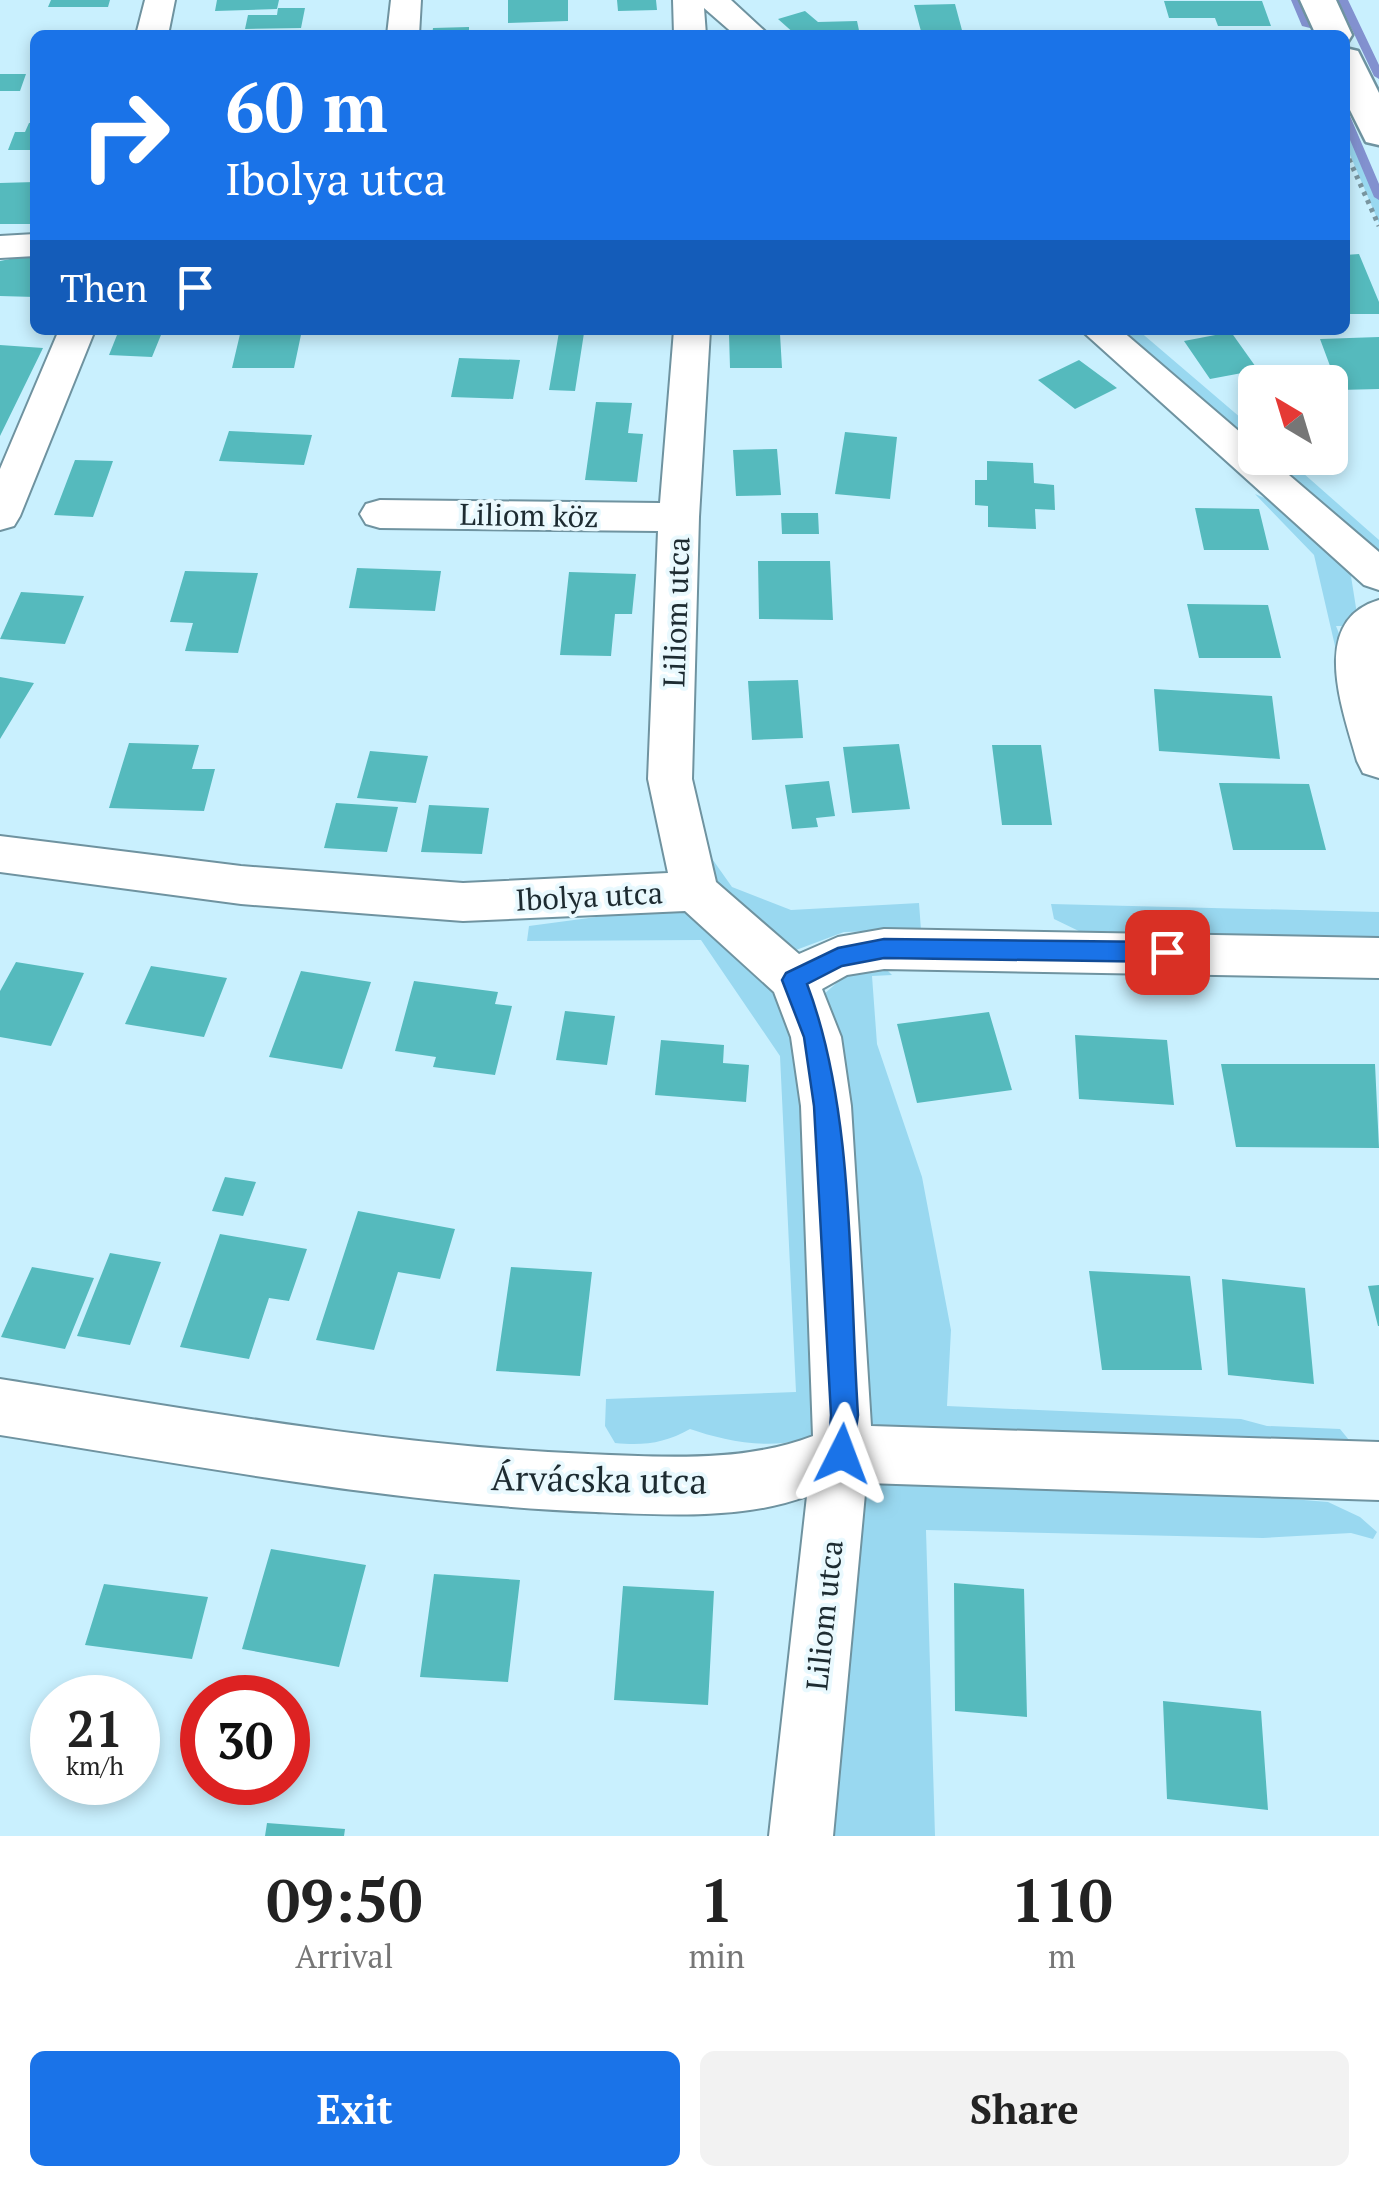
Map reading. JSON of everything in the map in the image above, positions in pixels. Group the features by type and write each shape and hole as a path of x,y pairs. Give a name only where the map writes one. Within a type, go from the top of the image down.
{"street":[{"path":"153,30 160,0"},
{"path":"403,30 406,0"},
{"path":"688,0 690,30"},
{"path":"713,0 747,30"},
{"path":"1318,0 1332,30"},
{"path":"1350,70 1379,134"},
{"path":"0,246 30,245"},
{"path":"0,516 75,335"},
{"name":"Liliom utca","path":"692,335 679,517 670,779 695,891"},
{"path":"1105,335 1379,575"},
{"name":"Liliom köz","path":"380,514 679,517"},
{"path":"1379,615 1362,630 1358,643 1364,706 1379,762"},
{"name":"Ibolya utca","path":"0,854 241,885 463,902 695,891 794,980"},
{"path":"794,980 838,958 884,948 1379,958"},
{"name":"Liliom utca","path":"794,980 816,1037 826,1106 844,1395 842,1454 801,1836"},
{"name":"Árvácska utca","path":"0,1407 342,1461 493,1479 680,1487 792,1473 842,1454 1379,1470"}],"path":[{"path":"1350,161 1379,226"}],"shaded area":[{"path":"1350,117 1379,188 1379,223 1350,155"},
{"path":"1124,335 1144,335 1238,415 1238,432"},
{"path":"1287,475 1305,475 1379,540 1379,557"},
{"path":"1255,494 1272,501 1350,570 1357,614 1348,626 1336,626 1342,641 1341,672 1314,555"},
{"path":"696,836 732,887 791,910 919,903 921,930 844,932 796,950 781,949 716,895"},
{"path":"1051,904 1379,912 1379,943 1237,934 1085,934 1054,919"},
{"path":"679,906 708,920 763,973 784,1005 802,1064 823,1428 794,1441 740,1442 690,1429 654,1442 615,1443 605,1426 606,1399 796,1392 780,1056 701,940 527,941 529,926"},
{"path":"884,967 892,975 872,976 877,1044 922,1177 951,1330 947,1406 1241,1419 1267,1426 1340,1429 1358,1451 883,1433 869,1424 822,996 842,978"},
{"path":"855,1464 1328,1502 1360,1517 1377,1532 1373,1539 1351,1533 1263,1538 926,1530 935,1836 815,1836"}],"building":[{"path":"51,0 110,0 108,7 48,7"},
{"path":"217,0 279,0 277,9 215,11"},
{"path":"508,0 568,0 568,21 508,23"},
{"path":"617,0 656,0 657,10 618,11"},
{"path":"1164,1 1262,1 1271,26 1218,26 1215,18 1169,18"},
{"path":"955,4 962,30 921,30 914,5"},
{"path":"278,8 305,8 301,28 245,29 248,15 277,15"},
{"path":"805,11 818,22 857,21 859,30 790,30 778,19"},
{"path":"469,27 469,30 433,30"},
{"path":"0,74 26,74 20,91 0,91"},
{"path":"29,123 30,150 8,150 15,132 25,132"},
{"path":"30,182 30,224 0,224 0,183"},
{"path":"1359,254 1379,302 1379,314 1350,314 1350,255"},
{"path":"30,255 30,297 0,296 0,261"},
{"path":"117,335 161,335 152,357 109,355"},
{"path":"240,335 301,335 294,368 232,368"},
{"path":"558,335 584,335 575,391 549,390"},
{"path":"729,335 780,335 782,368 730,368"},
{"path":"1233,335 1254,365 1238,365 1238,374 1210,379 1184,341"},
{"path":"1379,337 1379,389 1348,390 1348,365 1330,365 1320,339"},
{"path":"0,345 43,348 0,436"},
{"path":"459,358 520,360 513,399 451,397"},
{"path":"1079,360 1117,388 1075,409 1038,380"},
{"path":"596,402 632,403 628,433 643,434 637,482 585,480"},
{"path":"229,431 312,435 304,465 219,461"},
{"path":"845,432 897,437 890,499 835,494"},
{"path":"777,449 781,495 736,496 733,450"},
{"path":"75,460 113,461 93,517 54,515"},
{"path":"987,461 1033,463 1034,483 1054,485 1055,510 1035,509 1036,529 988,527 988,506 975,505 975,480 987,480"},
{"path":"1195,508 1259,509 1269,550 1204,550"},
{"path":"781,513 818,513 819,534 782,534"},
{"path":"758,561 830,561 833,620 759,619"},
{"path":"357,568 441,571 435,611 349,608"},
{"path":"185,571 258,573 238,653 185,651 193,623 170,622"},
{"path":"569,572 636,574 632,614 615,614 611,656 560,655"},
{"path":"21,592 84,596 65,644 0,639"},
{"path":"1187,604 1268,605 1281,658 1199,658"},
{"path":"0,677 34,683 0,739"},
{"path":"798,680 803,738 752,740 748,681"},
{"path":"1154,689 1272,696 1280,759 1159,751"},
{"path":"129,743 199,745 192,769 215,769 204,811 109,808"},
{"path":"899,744 910,809 852,813 843,747"},
{"path":"992,745 1041,745 1052,825 1002,825"},
{"path":"370,751 428,756 416,803 357,798"},
{"path":"829,781 835,816 816,818 818,827 792,829 785,785"},
{"path":"1219,783 1309,784 1326,850 1233,850"},
{"path":"336,803 398,807 387,852 324,848"},
{"path":"429,805 489,808 482,854 421,852"},
{"path":"16,962 84,973 51,1046 0,1037 0,991"},
{"path":"151,966 227,978 204,1037 125,1024"},
{"path":"301,971 371,982 342,1069 269,1057"},
{"path":"414,981 498,992 495,1004 512,1006 495,1075 433,1067 436,1057 395,1051"},
{"path":"565,1011 615,1016 607,1065 556,1060"},
{"path":"989,1012 1012,1090 917,1103 897,1024"},
{"path":"1075,1035 1167,1040 1174,1105 1079,1099"},
{"path":"661,1040 724,1045 723,1063 749,1065 746,1102 655,1095"},
{"path":"1221,1064 1375,1064 1379,1148 1236,1147"},
{"path":"225,1177 256,1182 243,1216 212,1211"},
{"path":"358,1211 455,1229 440,1279 398,1272 374,1350 316,1340"},
{"path":"220,1234 307,1249 289,1301 269,1298 249,1359 180,1347"},
{"path":"110,1253 161,1262 130,1345 77,1336"},
{"path":"32,1267 94,1278 65,1349 1,1337"},
{"path":"511,1267 592,1272 580,1376 496,1371"},
{"path":"1089,1271 1190,1276 1202,1370 1102,1370"},
{"path":"1222,1279 1305,1288 1314,1384 1228,1375"},
{"path":"1379,1285 1379,1326 1378,1326 1368,1286"},
{"path":"271,1549 366,1565 339,1667 242,1649"},
{"path":"434,1574 520,1580 508,1682 420,1677"},
{"path":"954,1583 1024,1589 1027,1717 955,1711"},
{"path":"104,1584 208,1597 192,1659 85,1645"},
{"path":"623,1586 714,1591 708,1705 614,1700"},
{"path":"1163,1701 1261,1711 1268,1810 1167,1799"},
{"path":"267,1823 345,1829 344,1836 265,1836"}],"waterway":[{"path":"1296,0 1307,26"},
{"path":"1343,0 1379,76"},
{"path":"1350,128 1379,197"}],"route":[{"path":"842,1454 844,1415 835,1219 826,1106 816,1037 794,980 838,958 884,948 1167,952"}]}
